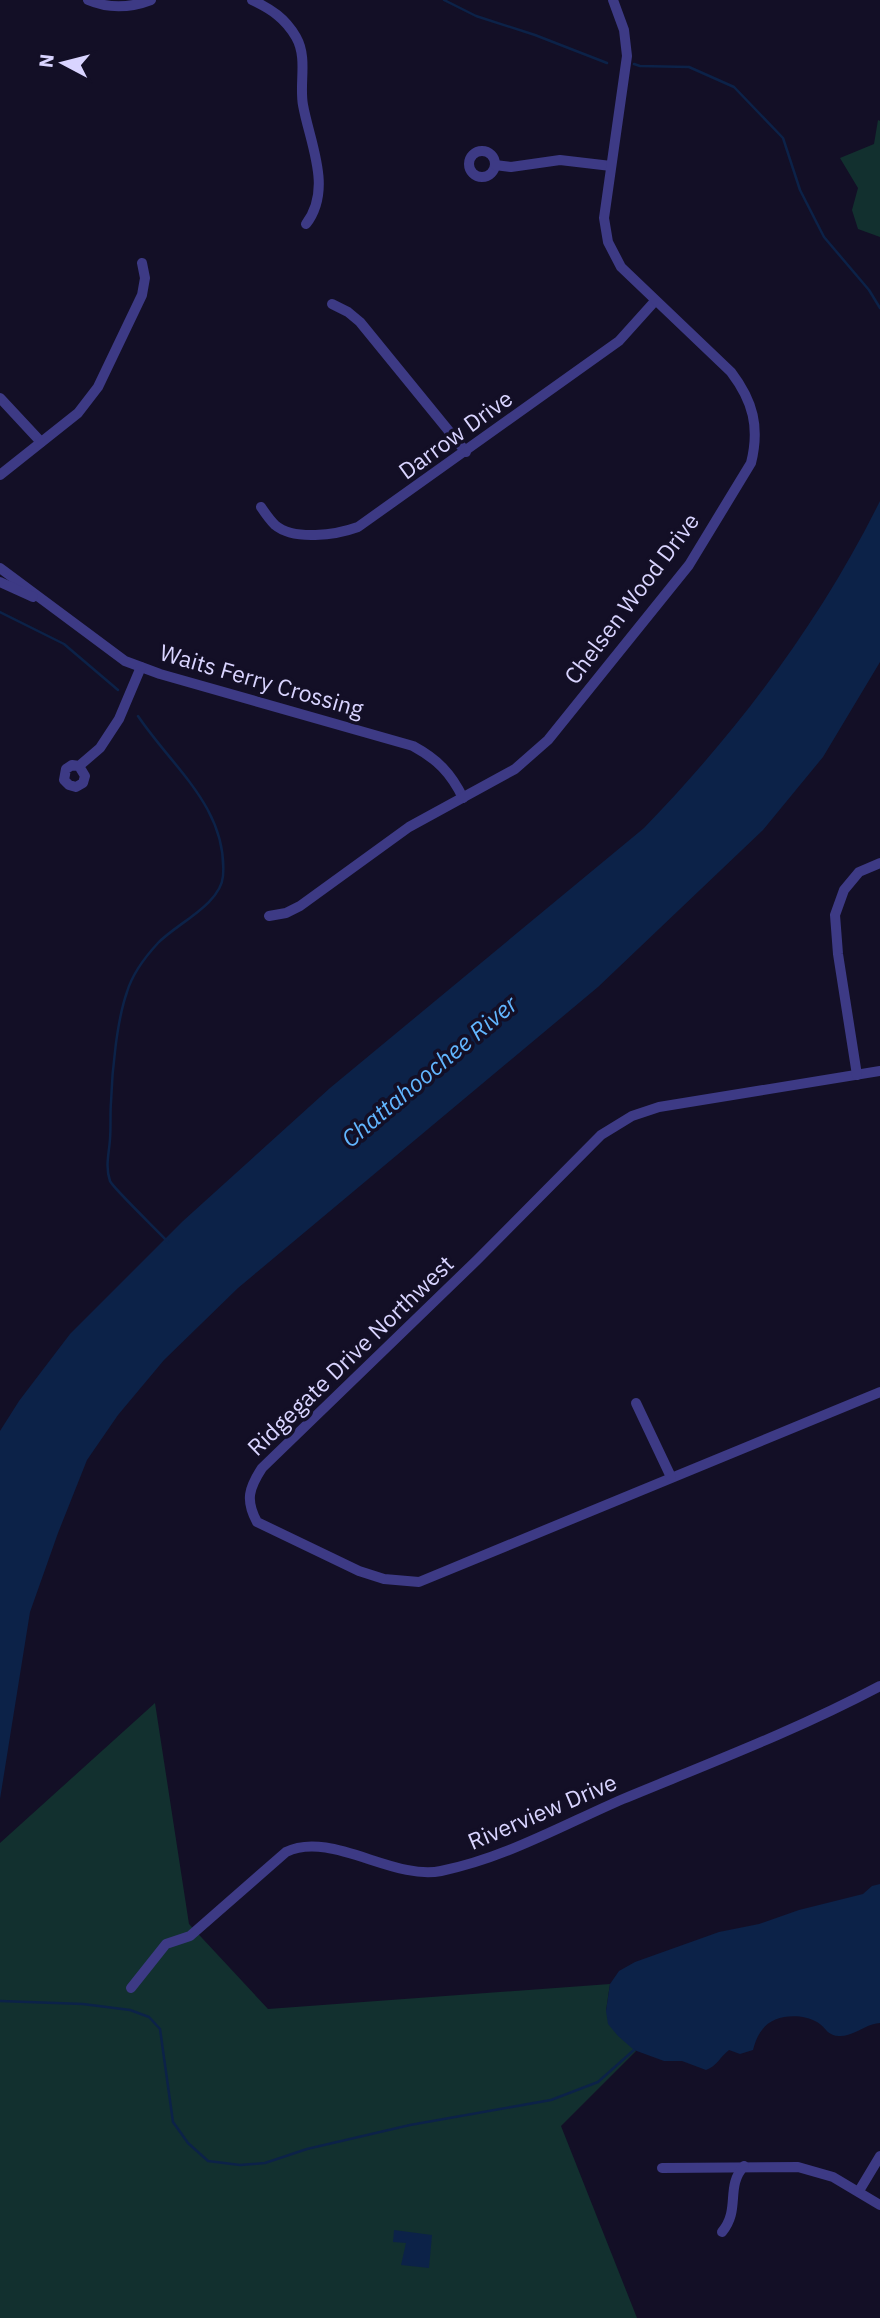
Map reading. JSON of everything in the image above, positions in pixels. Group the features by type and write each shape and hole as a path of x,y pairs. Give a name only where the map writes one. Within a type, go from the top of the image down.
{"street":[{"path":"88,0 115,7 137,5 151,0"},
{"path":"251,0 271,9 286,22 297,40 303,61 303,104 314,144 318,176 317,204 306,224"},
{"name":"Chelsen Wood Drive","path":"269,916 286,913 300,906 394,836 515,769 548,740 689,565 751,463 756,424 744,388 732,372 621,267 608,242 604,218 627,56 624,30 613,0"},
{"path":"495,165 511,167 560,160 611,166"},
{"path":"0,475 78,413 98,387 142,295 145,278 142,263"},
{"name":"Darrow Drive","path":"261,508 273,524 283,530 318,535 345,532 369,521 620,341 656,301"},
{"path":"332,304 360,322 466,452"},
{"path":"0,398 41,442"},
{"name":"Waits Ferry Crossing","path":"0,568 125,661 413,746 429,754 443,766 463,797"},
{"name":"Waits Ferry Crossing","path":"0,582 45,603"},
{"path":"79,766 100,748 119,719 141,667"},
{"path":"856,1075 837,948 835,915 844,890 859,872 880,863"},
{"name":"Ridgegate Drive Northwest","path":"880,1071 659,1107 632,1116 601,1135 528,1210 262,1468 249,1490 251,1513 257,1522 359,1571 384,1578 419,1582 880,1392"},
{"path":"636,1403 671,1477"},
{"name":"Riverview Drive","path":"131,1988 166,1944 190,1936 286,1852 296,1847 317,1846 400,1868 436,1872 479,1863 620,1800 745,1751 831,1712 880,1686"},
{"path":"859,2191 880,2156"},
{"path":"722,2232 730,2223 736,2174 744,2166"},
{"path":"662,2168 798,2167 816,2171 859,2191 880,2205"}],"green space":[{"path":"878,120 880,237 858,229 852,210 858,188 840,158 874,144"},
{"path":"155,1703 189,1924 268,2009 610,1984 606,2011 636,2051 561,2126 637,2318 0,2318 0,1843"}],"water":[{"name":"Chattahoochee River","path":"880,501 880,662 823,757 763,830 598,987 238,1288 164,1360 118,1415 87,1460 30,1612 0,1799 0,1431 19,1401 70,1334 183,1221 330,1088 644,828 712,753 775,674 831,590"},
{"path":"880,1884 880,2023 839,2036 832,2035 810,2019 795,2016 780,2018 762,2030 753,2050 740,2054 729,2050 706,2070 682,2061 664,2061 634,2050 608,2024 606,2011 610,1984 619,1971 635,1962 719,1932 759,1924 799,1910 863,1894 872,1886"},
{"path":"394,2230 432,2235 429,2268 401,2265 406,2243 393,2242"}],"waterway":[{"path":"444,0 476,16 607,63"},
{"path":"634,64 689,67 734,87 783,138 800,190 824,237 869,290 880,308"},
{"path":"0,612 64,644 118,690"},
{"path":"138,716 207,809 217,829 222,852 223,876 215,896 158,943 144,960 129,986 120,1017 112,1090 108,1165 110,1181 168,1242"},
{"path":"0,2001 83,2004 130,2010 149,2017 160,2029 173,2122 188,2143 208,2161 240,2165 265,2163 307,2149 410,2125 551,2100 598,2082 634,2050"}]}
